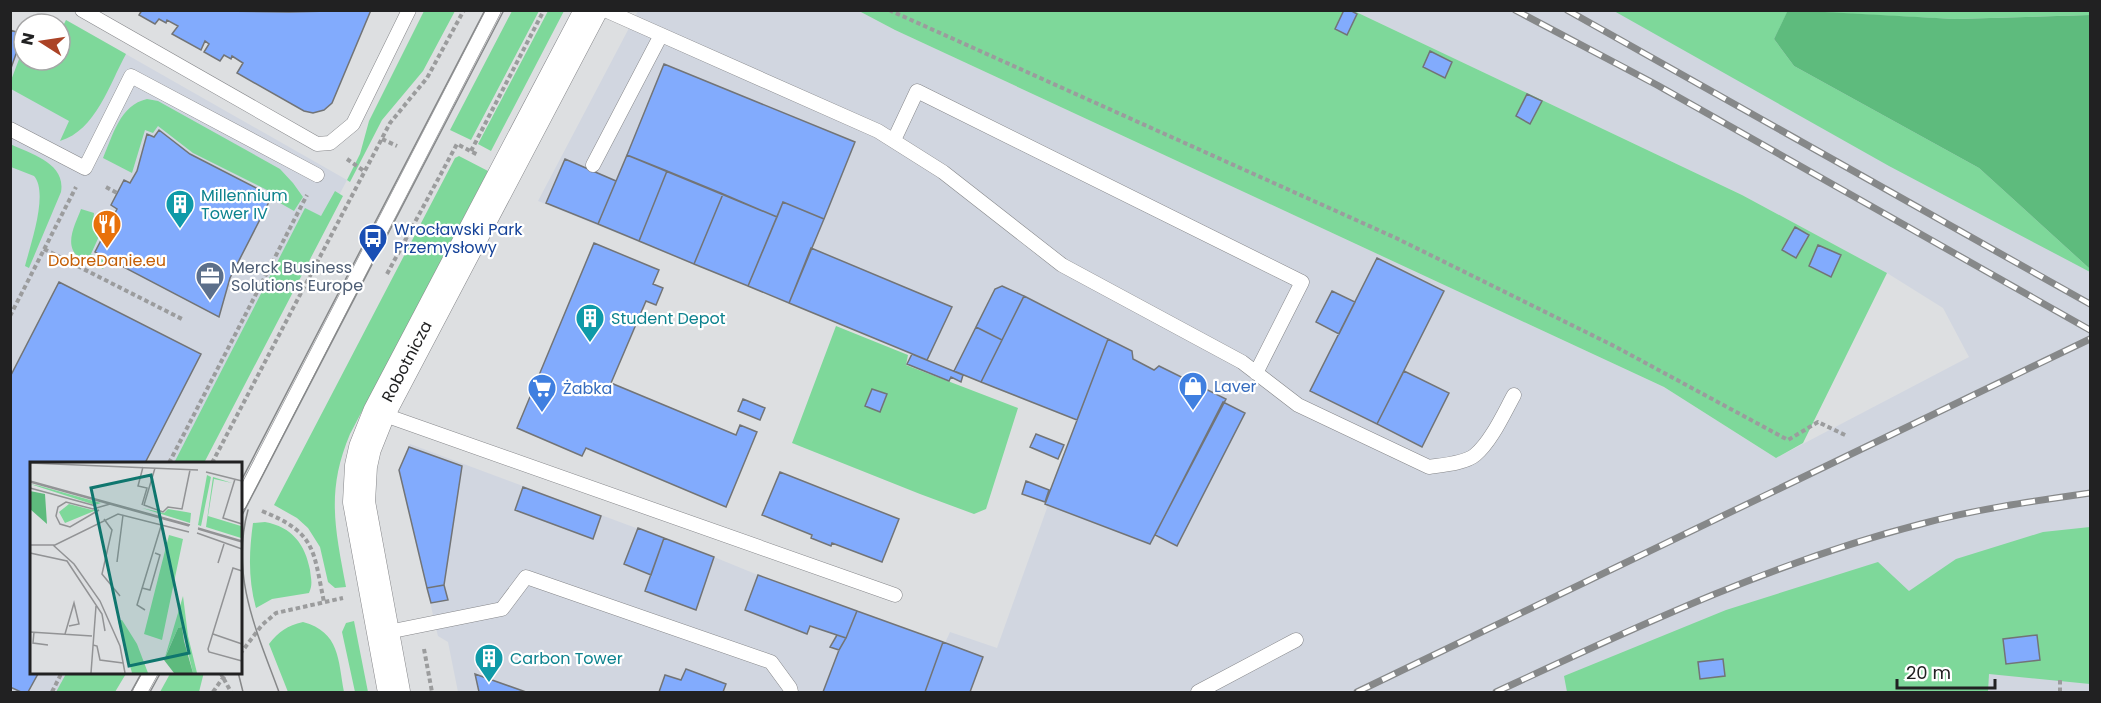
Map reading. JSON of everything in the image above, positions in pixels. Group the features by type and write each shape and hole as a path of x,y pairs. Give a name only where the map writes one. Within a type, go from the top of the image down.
{"street":[{"name":"Robotnicza","path":"394,693 361,520 359,493 365,448 379,413 591,10"}],"lane":[{"path":"82,10 317,144 330,143 353,124 409,10"},
{"path":"242,498 495,10"},
{"path":"605,10 878,131 943,172 1062,265 1242,362 1298,405 1430,467 1452,464 1475,456 1514,395"},
{"path":"593,165 661,35"},
{"path":"10,129 86,168 131,76 317,175"},
{"path":"894,140 917,91 1302,282 1256,373"},
{"path":"379,413 895,595"},
{"path":"383,633 502,609 526,577 771,662 790,688 791,693"},
{"path":"1198,693 1296,640"},
{"path":"140,693 150,673"}],"path":[{"path":"213,462 382,139 403,106 427,78 464,10"},
{"path":"471,151 544,10"},
{"path":"889,10 1396,238 1616,347 1788,440 1818,422 1847,436"},
{"path":"385,278 457,144 507,171"},
{"path":"10,316 86,168"},
{"path":"170,462 317,175"},
{"path":"106,187 117,193"},
{"path":"44,249 182,320"},
{"path":"242,503 292,524 300,530 309,543 316,563 324,602"},
{"path":"263,511 267,505"},
{"path":"242,651 270,616 290,608 375,592"},
{"path":"51,693 61,673"},
{"path":"221,673 231,693"},
{"path":"213,693 226,673"},
{"path":"2060,680 2060,693"}],"shaded area":[{"path":"638,11 859,11 895,30 1664,387 1776,458 1969,357 1943,308 1887,273 1742,195 1354,11 1781,11 2090,207 2090,692 458,692 448,642 438,636 399,470 410,444 945,643 950,632 997,648 1047,508 1045,504 1077,420 538,201"},
{"path":"72,23 347,180 201,462 30,462 30,673 112,673 102,692 11,692 10,30 12,31 12,72 72,72"}],"green space":[{"path":"1788,10 1955,19 2090,15 2090,269 1979,168 1794,66 1774,39"},
{"path":"2090,10 2090,15 1955,19 1792,11"},
{"path":"424,11 455,11 423,71 382,120 350,182 347,180 360,154 369,121"},
{"path":"512,11 539,11 471,140 450,130"},
{"path":"548,11 564,11 491,151 478,144"},
{"path":"859,11 1354,11 1742,195 1887,273 1803,443 1776,458 1664,387 895,30"},
{"path":"1614,11 1788,11 1774,39 1794,66 1979,168 2090,269 2090,272 1889,166"},
{"path":"72,23 126,54 92,117 83,127 60,141 69,121 11,89 10,83 14,72 72,72"},
{"path":"147,99 158,101 280,169 303,197 294,211 273,199 275,194 193,153 158,126 153,133 145,130 132,173 103,158 124,114 138,102"},
{"path":"10,144 45,161 53,167 61,182 61,192 29,268 25,266 37,220 40,194 34,176 11,167"},
{"path":"459,156 488,171 350,434 342,455 335,492 335,510 346,587 335,588 328,582 320,547 308,528 297,518 274,505 455,158"},
{"path":"335,191 343,196 205,462 175,462 305,208 321,216"},
{"path":"81,209 94,213 94,224 101,232 91,254 107,262 103,269 83,260 73,251 72,233"},
{"path":"836,326 908,355 906,365 1018,408 986,509 974,514 792,443"},
{"path":"265,522 283,528 296,538 308,561 311,584 309,593 272,599 256,608 250,576 253,523"},
{"path":"2090,527 2090,684 1989,674 1988,692 1567,692 1564,676 1726,610 1878,562 1909,591 1956,559 2043,532"},
{"path":"354,621 368,692 355,692 342,632 346,623"},
{"path":"303,622 315,627 331,640 338,658 344,692 288,692 269,644 284,630"},
{"path":"66,673 126,673 115,692 56,692"},
{"path":"170,673 204,673 199,692 160,692"}],"building":[{"path":"142,10 289,12 371,10 332,103 324,110 313,113 304,111 237,73 243,63 232,56 231,59 224,55 220,61 204,52 209,44 205,41 201,50 172,34 178,26 167,20 166,23 159,19 155,24 139,15"},
{"path":"1344,10 1357,14 1347,35 1335,29"},
{"path":"10,30 12,31 12,65 10,71"},
{"path":"1430,51 1452,62 1445,78 1423,67"},
{"path":"664,64 855,142 824,219 783,202 777,217 627,155"},
{"path":"1527,94 1542,101 1530,124 1516,116"},
{"name":"Millennium Tower IV","path":"159,130 190,154 270,195 271,198 230,278 219,317 95,252 117,209 111,205 124,180 130,183 137,171 147,134 154,137"},
{"path":"627,155 667,171 639,241 598,224"},
{"path":"565,159 616,181 598,224 546,203"},
{"path":"667,171 723,194 694,264 639,241"},
{"path":"723,194 777,217 748,286 694,264"},
{"path":"783,202 824,219 789,303 748,286"},
{"path":"1795,227 1809,235 1796,258 1782,250"},
{"name":"Student Depot","path":"594,243 659,270 653,284 663,288 656,305 646,301 611,383 736,435 740,425 757,432 726,507 586,448 582,456 517,428"},
{"path":"1818,245 1841,255 1831,277 1809,266"},
{"path":"811,248 952,307 927,360 789,303"},
{"path":"1377,258 1444,291 1377,424 1310,391"},
{"path":"59,282 201,354 146,462 30,462 30,673 38,673 28,692 21,692 10,687 10,377"},
{"path":"1002,286 1024,296 1002,340 976,327 995,289"},
{"path":"1332,291 1355,302 1339,334 1316,322"},
{"path":"1024,296 1108,339 1077,420 981,382"},
{"path":"976,327 1002,340 981,382 954,371"},
{"path":"1108,339 1132,351 1133,359 1154,370 1159,366 1226,399 1150,544 1045,504"},
{"path":"912,354 963,375 961,382 951,377 949,381 907,364"},
{"path":"1404,371 1449,393 1422,447 1377,424"},
{"path":"872,389 887,394 880,412 865,406"},
{"path":"743,399 765,408 760,420 738,411"},
{"path":"1223,402 1245,413 1177,546 1155,535"},
{"path":"1036,434 1064,445 1058,459 1030,447"},
{"path":"409,447 462,466 444,585 427,588 399,470"},
{"path":"780,472 899,519 882,562 832,543 831,546 811,538 812,535 762,515"},
{"path":"1026,481 1049,490 1045,502 1022,494"},
{"path":"523,487 601,516 593,539 515,510"},
{"path":"638,528 664,538 651,575 624,564"},
{"path":"664,538 714,557 696,610 645,591"},
{"path":"758,575 857,611 846,638 810,626 807,634 745,610"},
{"path":"444,585 448,600 431,603 427,588"},
{"path":"857,611 943,642 925,692 823,692"},
{"path":"837,635 846,638 839,650 830,647"},
{"path":"2037,635 2040,660 2006,664 2003,639"},
{"path":"943,642 983,657 970,692 925,692"},
{"path":"1723,659 1725,676 1700,679 1698,662"},
{"path":"686,669 726,684 723,692 659,692 665,675 681,680"},
{"name":"Carbon Tower","path":"475,674 526,692 479,692"}],"tram line":[{"path":"242,479 485,10"},
{"path":"242,515 504,10"},
{"path":"248,510 243,534 244,581 255,625 279,692"},
{"path":"131,692 141,673"},
{"path":"150,692 160,673"},
{"path":"238,673 243,692"}],"railway":[{"path":"1515,10 1657,85 2090,330"},
{"path":"1567,10 2090,304"},
{"path":"1357,692 2090,339"},
{"path":"1496,692 1705,598 1812,557 1963,514 2090,493"}],"place":[{"name":"Millennium Tower IV","path":"180,230"},
{"name":"DobreDanie.eu","path":"107,250"},
{"name":"Wrocławski Park Przemysłowy","path":"373,264"},
{"name":"Merck Business Solutions Europe","path":"210,302"},
{"name":"Student Depot","path":"590,344"},
{"name":"Laver","path":"1193,412"},
{"name":"Żabka","path":"542,414"},
{"name":"Carbon Tower","path":"489,684"}]}
